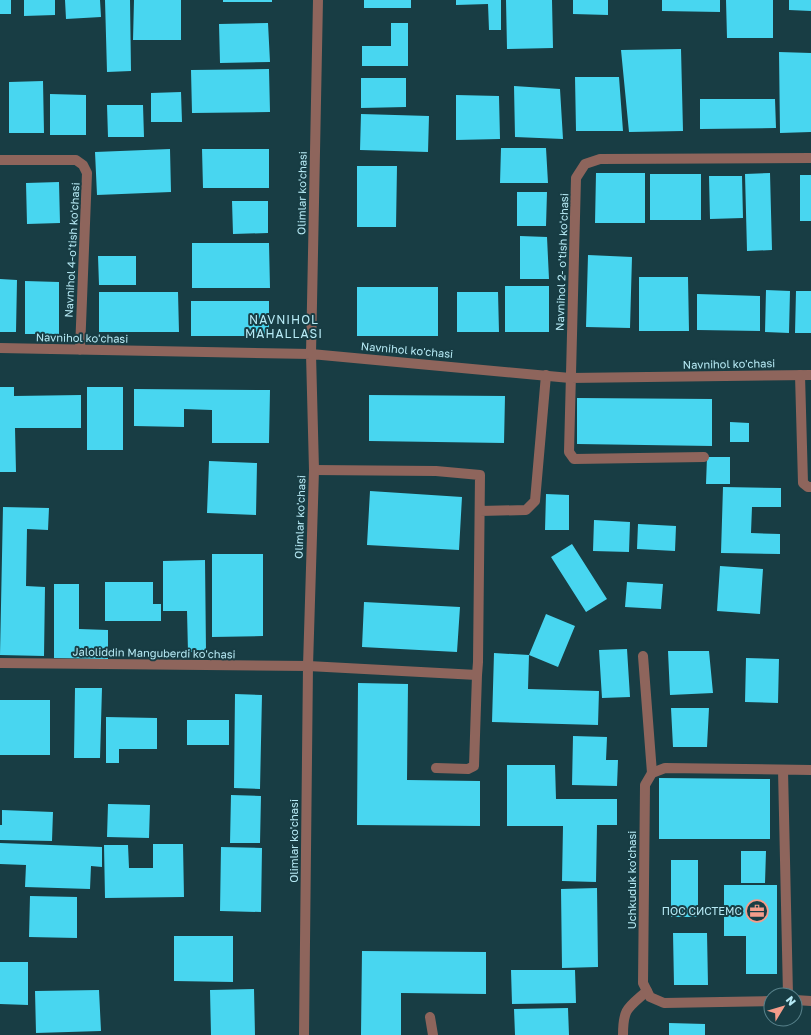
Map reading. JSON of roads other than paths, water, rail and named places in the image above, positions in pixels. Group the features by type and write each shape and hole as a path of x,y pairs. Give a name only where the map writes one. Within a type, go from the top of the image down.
{"street":[{"name":"Olimlar ko'chasi","path":"304,1035 308,666 314,470 311,354 318,0"},
{"name":"Navnihol 2- o'tish ko'chasi","path":"704,457 574,459 569,452 576,178 585,164 600,159 811,158"},
{"name":"Navnihol 4-o'tish ko'chasi","path":"0,160 76,160 83,164 87,173 80,350"},
{"name":"Navnihol ko'chasi","path":"0,348 311,354 570,378 811,375"},
{"path":"480,511 526,510 535,502 546,375"},
{"path":"800,375 803,483 808,488 811,488"},
{"path":"314,470 436,471 480,475 474,766 468,769 436,768"},
{"path":"642,656 652,773 665,768 811,770"},
{"name":"Jaloliddin Manguberdi ko'chasi","path":"0,663 308,666 477,675"},
{"path":"783,770 788,987"},
{"name":"Uchkuduk ko'chasi","path":"647,991 643,983 645,785 652,773"},
{"path":"623,1035 623,1022 626,1011 647,991 650,997 664,1003 763,1000"},
{"path":"430,1017 433,1035"}],"place":[{"name":"ПОС СИСТЕМС","path":"757,911"}],"district":[{"name":"NAVNIHOL MAHALLASI","path":"284,327"}]}
